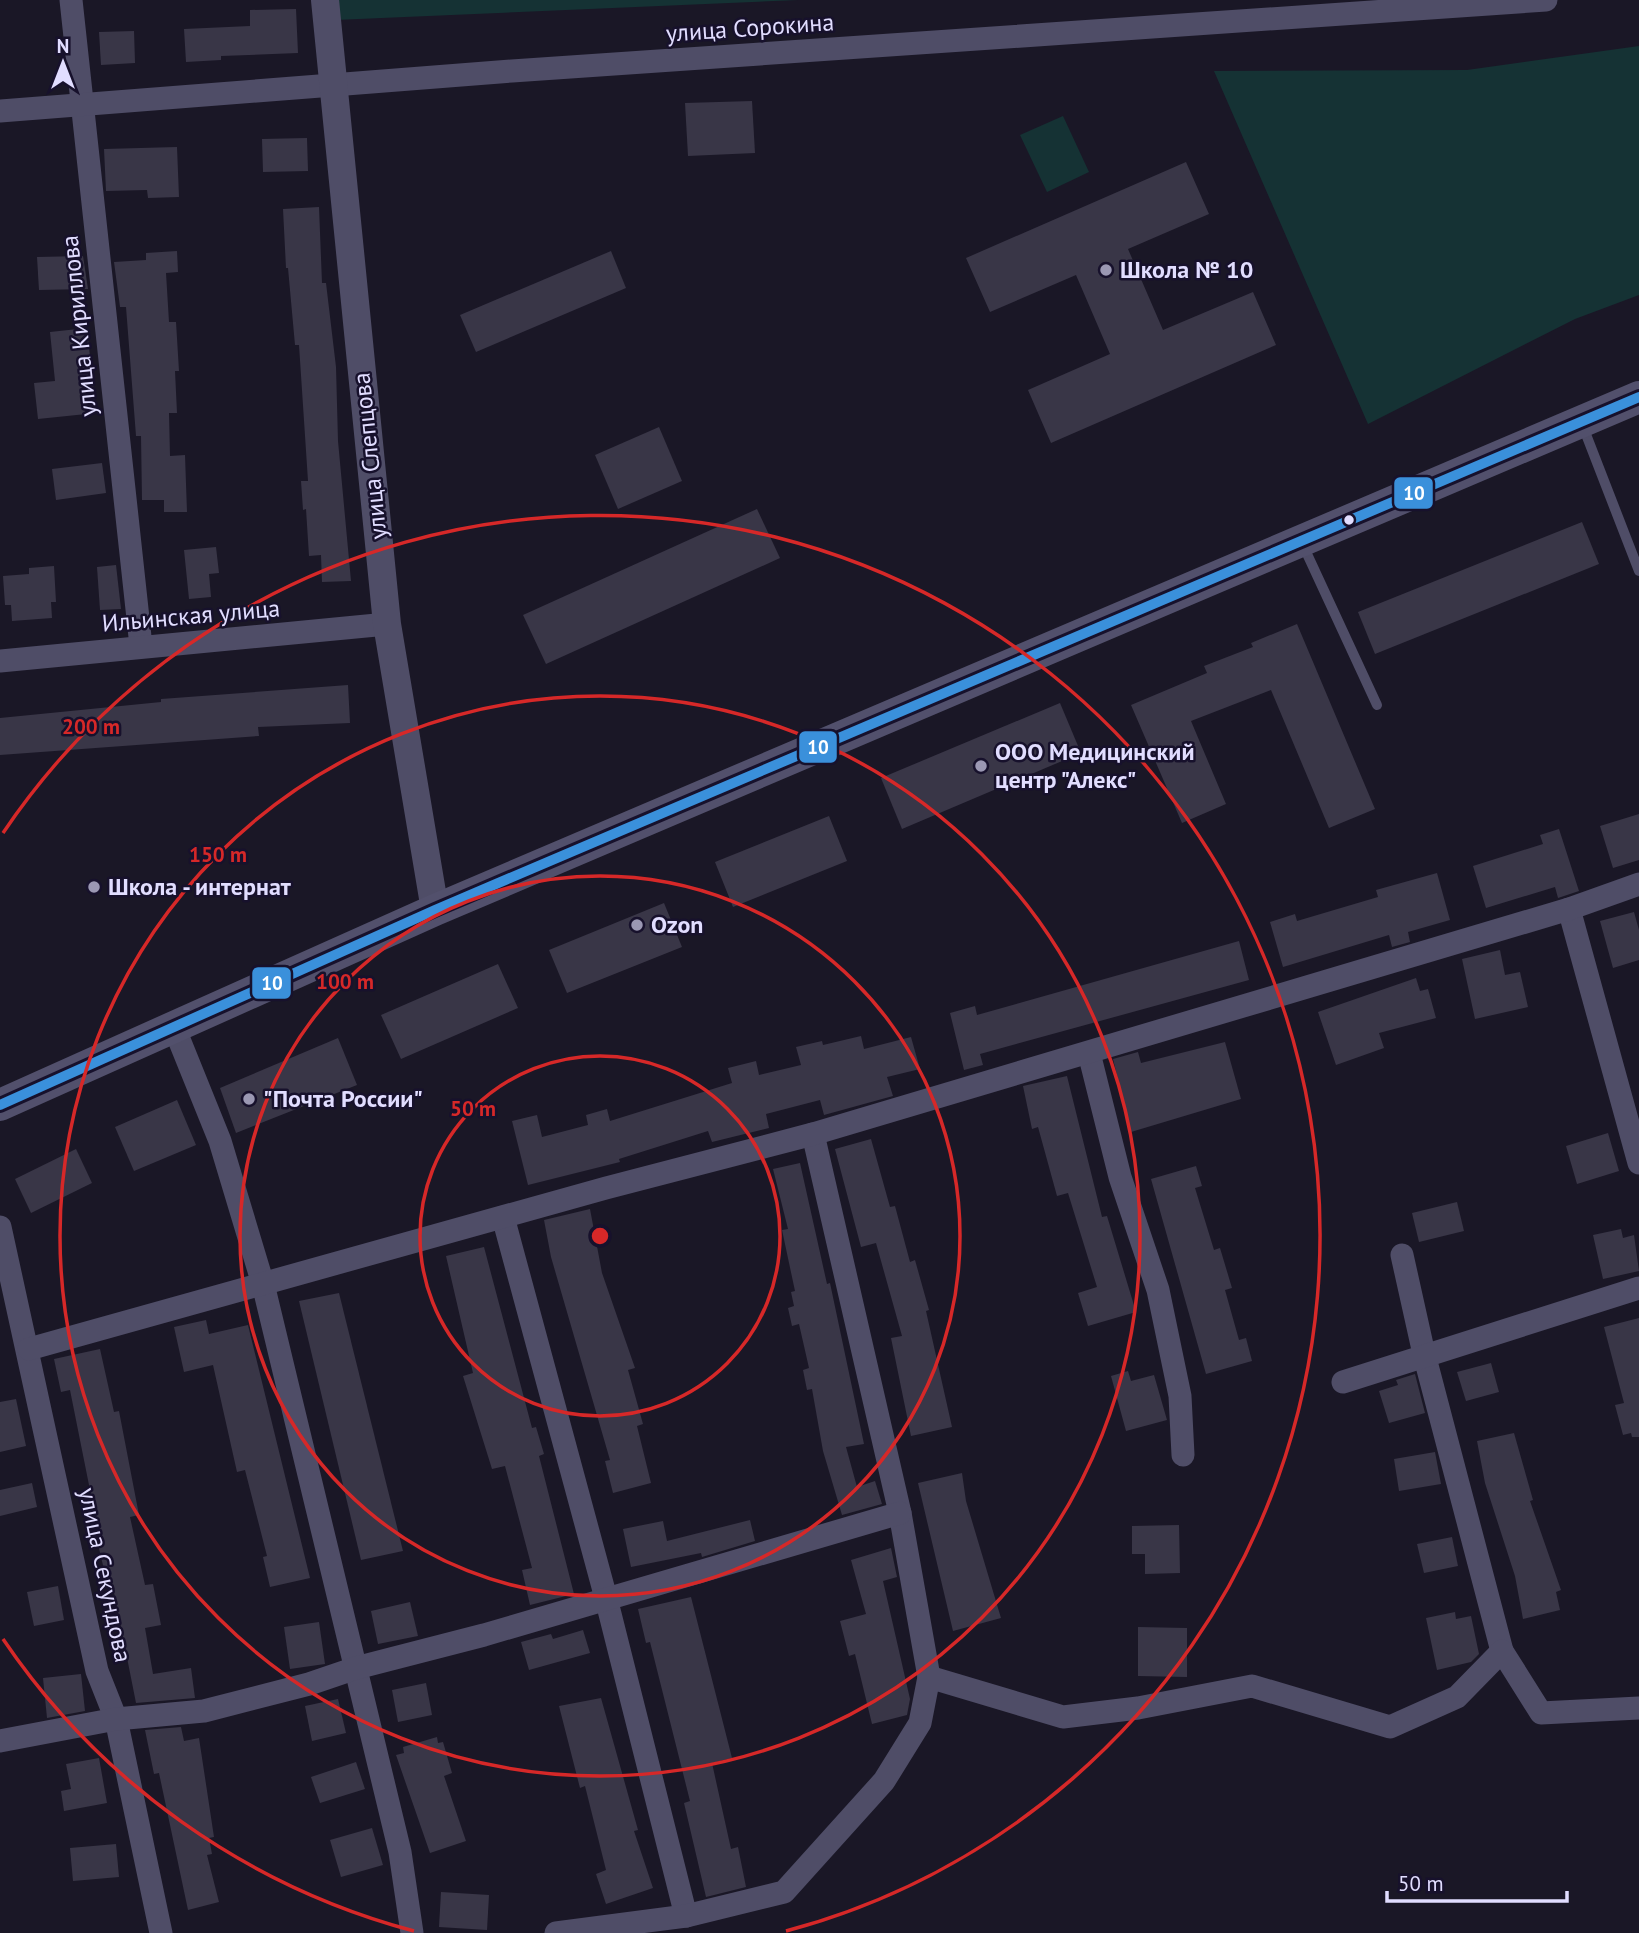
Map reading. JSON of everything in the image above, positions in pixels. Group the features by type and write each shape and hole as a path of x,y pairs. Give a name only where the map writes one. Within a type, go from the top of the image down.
{"main road":[{"path":"0,1105 435,910 1639,397"}],"street":[{"name":"улица Кириллова","path":"71,0 141,646"},
{"name":"улица Слепцова","path":"324,0 387,624 435,910"},
{"name":"улица Сорокина","path":"0,111 332,84 1546,0"},
{"name":"Ильинская улица","path":"0,661 387,624"},
{"path":"29,1349 813,1134 1569,909 1639,884"},
{"path":"1569,909 1639,1163"},
{"path":"174,1027 220,1141 263,1284 400,1852 412,1933"},
{"path":"1089,1053 1120,1178 1158,1290 1180,1396 1182,1455"},
{"path":"556,1933 686,1916 784,1892 884,1781 920,1723 929,1677 900,1513 813,1134"},
{"path":"503,1217 606,1598 686,1916"},
{"name":"улица Секундова","path":"0,1227 29,1349 97,1671 116,1719 161,1933"},
{"path":"1402,1255 1424,1354 1502,1651 1541,1713 1639,1708"},
{"path":"1343,1382 1424,1354 1639,1288"},
{"path":"0,1741 116,1719 204,1710 309,1685 356,1668 484,1635 900,1513"},
{"path":"929,1677 1063,1717 1138,1708 1251,1686 1390,1727 1457,1697 1502,1651"}],"lane":[{"path":"1581,421 1639,571"},
{"path":"1301,541 1377,705"}],"green space":[{"path":"334,0 798,0 335,20"},
{"path":"1639,46 1639,295 1575,319 1368,424 1214,71 1467,70"},
{"path":"1063,116 1089,172 1047,192 1020,135"}],"building":[{"path":"296,9 298,53 221,56 221,60 186,62 184,29 250,26 250,10"},
{"path":"134,31 135,63 101,65 99,32"},
{"path":"752,101 755,153 688,156 685,103"},
{"path":"307,138 308,171 263,172 262,139"},
{"path":"177,147 179,197 148,198 147,190 106,191 104,149"},
{"path":"1186,162 1209,214 1128,249 1163,330 1253,292 1276,345 1051,443 1028,390 1110,354 1076,275 990,312 966,258"},
{"path":"319,207 322,283 326,283 336,367 338,441 351,581 322,582 321,555 309,556 306,509 303,510 301,481 308,481 299,345 295,345 286,268 283,209"},
{"path":"177,251 178,272 166,273 169,322 176,322 179,371 175,371 177,413 169,413 170,456 185,455 187,512 164,512 164,500 142,500 141,436 136,436 126,307 120,307 114,262 146,260 146,253"},
{"path":"611,251 626,288 476,352 460,315"},
{"path":"83,256 88,289 39,290 37,257"},
{"path":"87,328 96,413 38,419 34,383 55,381 50,332"},
{"path":"659,427 682,481 618,509 595,455"},
{"path":"102,463 106,493 56,500 52,469"},
{"path":"757,509 780,558 546,664 523,615"},
{"path":"1582,522 1599,564 1375,654 1358,612"},
{"path":"216,547 219,573 209,574 211,597 189,599 184,550"},
{"path":"116,565 121,609 100,610 97,567"},
{"path":"54,566 56,602 51,602 52,618 12,621 11,605 5,605 3,576 29,574 29,568"},
{"path":"1297,624 1375,809 1329,828 1271,690 1191,721 1226,804 1182,823 1131,705 1207,673 1204,666 1253,647 1251,643"},
{"path":"348,685 350,723 258,727 259,736 0,755 0,718 161,702 161,699"},
{"name":"ООО Медицинский центр \"Алекс\"","path":"1060,703 1081,753 902,829 881,778"},
{"path":"1639,814 1639,860 1613,868 1600,826"},
{"path":"829,816 847,861 733,907 715,862"},
{"path":"1559,829 1579,891 1558,898 1555,887 1486,908 1473,866 1543,844 1540,835"},
{"path":"1437,873 1450,920 1408,932 1410,942 1392,947 1389,935 1283,967 1270,922 1295,914 1297,921 1378,897 1376,890"},
{"path":"664,903 682,947 567,993 549,950"},
{"path":"1634,912 1639,930 1639,960 1613,968 1600,921"},
{"path":"1239,941 1249,980 980,1054 983,1065 964,1070 950,1013 975,1006 977,1015"},
{"path":"1500,950 1505,975 1520,972 1528,1007 1475,1019 1462,959"},
{"path":"498,964 518,1008 401,1059 381,1015"},
{"path":"1416,978 1420,991 1428,989 1436,1018 1379,1033 1384,1048 1336,1065 1318,1012"},
{"path":"861,1036 864,1049 911,1037 920,1069 887,1077 893,1096 824,1115 820,1100 766,1114 769,1128 712,1142 708,1131 619,1159 620,1162 528,1185 512,1121 537,1115 542,1137 588,1125 586,1115 607,1109 610,1121 732,1083 728,1068 756,1061 759,1075 801,1065 796,1047 822,1041 823,1045"},
{"path":"338,1038 357,1085 236,1133 220,1088"},
{"path":"1225,1042 1241,1099 1131,1132 1113,1059 1138,1052 1141,1063"},
{"path":"1067,1076 1102,1217 1107,1216 1136,1312 1088,1326 1078,1293 1097,1287 1068,1193 1057,1196 1038,1127 1032,1129 1023,1086"},
{"path":"177,1100 196,1145 134,1171 115,1127"},
{"path":"1608,1133 1619,1171 1577,1184 1566,1146"},
{"path":"871,1139 890,1207 895,1206 910,1262 915,1260 929,1310 926,1311 952,1427 911,1436 891,1338 902,1336 876,1243 861,1247 835,1149"},
{"path":"76,1149 92,1183 31,1213 15,1179"},
{"path":"800,1163 827,1284 830,1283 864,1444 846,1447 857,1487 875,1481 882,1504 842,1515 823,1451 812,1389 807,1390 803,1370 809,1368 799,1324 792,1326 788,1308 794,1306 791,1292 795,1291 782,1230 788,1229 773,1169"},
{"path":"1196,1166 1202,1186 1195,1188 1214,1250 1220,1248 1232,1288 1225,1290 1239,1340 1246,1338 1252,1361 1206,1374 1151,1179"},
{"path":"1457,1202 1464,1231 1419,1242 1412,1213"},
{"path":"590,1209 602,1273 635,1368 628,1370 643,1424 637,1426 651,1483 613,1493 605,1461 610,1460 551,1257 544,1220"},
{"path":"1621,1229 1623,1238 1634,1235 1639,1271 1603,1279 1593,1235"},
{"path":"484,1247 532,1428 536,1427 544,1454 539,1456 574,1594 530,1605 522,1570 532,1568 505,1466 492,1469 463,1376 473,1373 446,1256"},
{"path":"339,1293 403,1551 361,1560 299,1301"},
{"path":"1639,1318 1639,1437 1632,1437 1631,1433 1623,1435 1615,1405 1624,1403 1604,1327"},
{"path":"206,1320 209,1334 248,1325 310,1578 270,1587 263,1557 267,1556 245,1470 237,1472 213,1365 184,1372 174,1327"},
{"path":"100,1349 114,1412 119,1411 139,1515 130,1517 145,1585 153,1584 161,1625 145,1628 153,1674 191,1668 195,1698 136,1703 111,1577 106,1578 97,1540 100,1540 70,1390 61,1392 54,1359"},
{"path":"1491,1363 1499,1392 1466,1401 1457,1372"},
{"path":"1128,1371 1131,1381 1154,1375 1167,1420 1126,1431 1111,1376"},
{"path":"1415,1374 1425,1413 1389,1423 1379,1391 1398,1385 1396,1380"},
{"path":"16,1399 26,1446 0,1452 0,1402"},
{"path":"1514,1433 1533,1500 1530,1501 1561,1590 1556,1592 1560,1610 1523,1619 1515,1576 1485,1483 1477,1441"},
{"path":"1435,1452 1441,1484 1399,1491 1394,1459"},
{"path":"962,1473 966,1501 1001,1618 953,1631 918,1483"},
{"path":"32,1483 37,1507 0,1516 0,1490"},
{"path":"750,1520 755,1541 702,1557 701,1553 631,1567 623,1529 663,1521 667,1541"},
{"path":"1179,1525 1180,1573 1145,1574 1145,1554 1132,1554 1132,1526"},
{"path":"1452,1537 1458,1566 1424,1573 1417,1544"},
{"path":"891,1548 897,1577 883,1581 910,1699 907,1715 872,1724 855,1654 849,1656 840,1621 866,1614 851,1560"},
{"path":"58,1586 64,1620 34,1626 27,1592"},
{"path":"691,1597 732,1758 712,1763 731,1849 738,1847 746,1887 706,1897 684,1803 690,1801 650,1642 646,1643 638,1609"},
{"path":"410,1602 418,1636 378,1644 371,1611"},
{"path":"1455,1612 1456,1619 1471,1616 1479,1654 1471,1662 1437,1670 1426,1618"},
{"path":"319,1622 325,1664 290,1669 284,1627"},
{"path":"1138,1627 1187,1628 1187,1677 1138,1676"},
{"path":"583,1630 590,1653 529,1670 521,1642 551,1634 553,1639"},
{"path":"81,1674 85,1711 47,1718 43,1678"},
{"path":"426,1683 432,1715 398,1722 392,1690"},
{"path":"601,1698 638,1830 634,1831 653,1888 606,1904 596,1874 606,1870 585,1786 580,1788 559,1706"},
{"path":"338,1699 346,1733 312,1741 305,1706"},
{"path":"181,1727 184,1741 199,1738 214,1837 209,1838 212,1854 207,1855 219,1902 188,1910 159,1773 154,1774 145,1730"},
{"path":"437,1737 438,1743 443,1742 452,1773 444,1776 466,1841 430,1853 396,1755 404,1753 403,1747"},
{"path":"99,1758 107,1803 64,1811 61,1791 71,1789 66,1764"},
{"path":"356,1762 365,1789 320,1803 311,1777"},
{"path":"372,1828 383,1865 341,1877 330,1840"},
{"path":"116,1844 119,1877 73,1881 70,1848"},
{"path":"441,1892 489,1895 487,1930 439,1927"}],"transit line":[{"name":"10","path":"0,1105 435,910 1639,397"}],"place":[{"name":"Школа № 10","path":"1106,270"},
{"name":"ООО Медицинский центр \"Алекс\"","path":"981,766"},
{"name":"Школа - интернат","path":"94,887"},
{"name":"Ozon","path":"637,925"},
{"name":"\"Почта России\"","path":"249,1099"}]}
